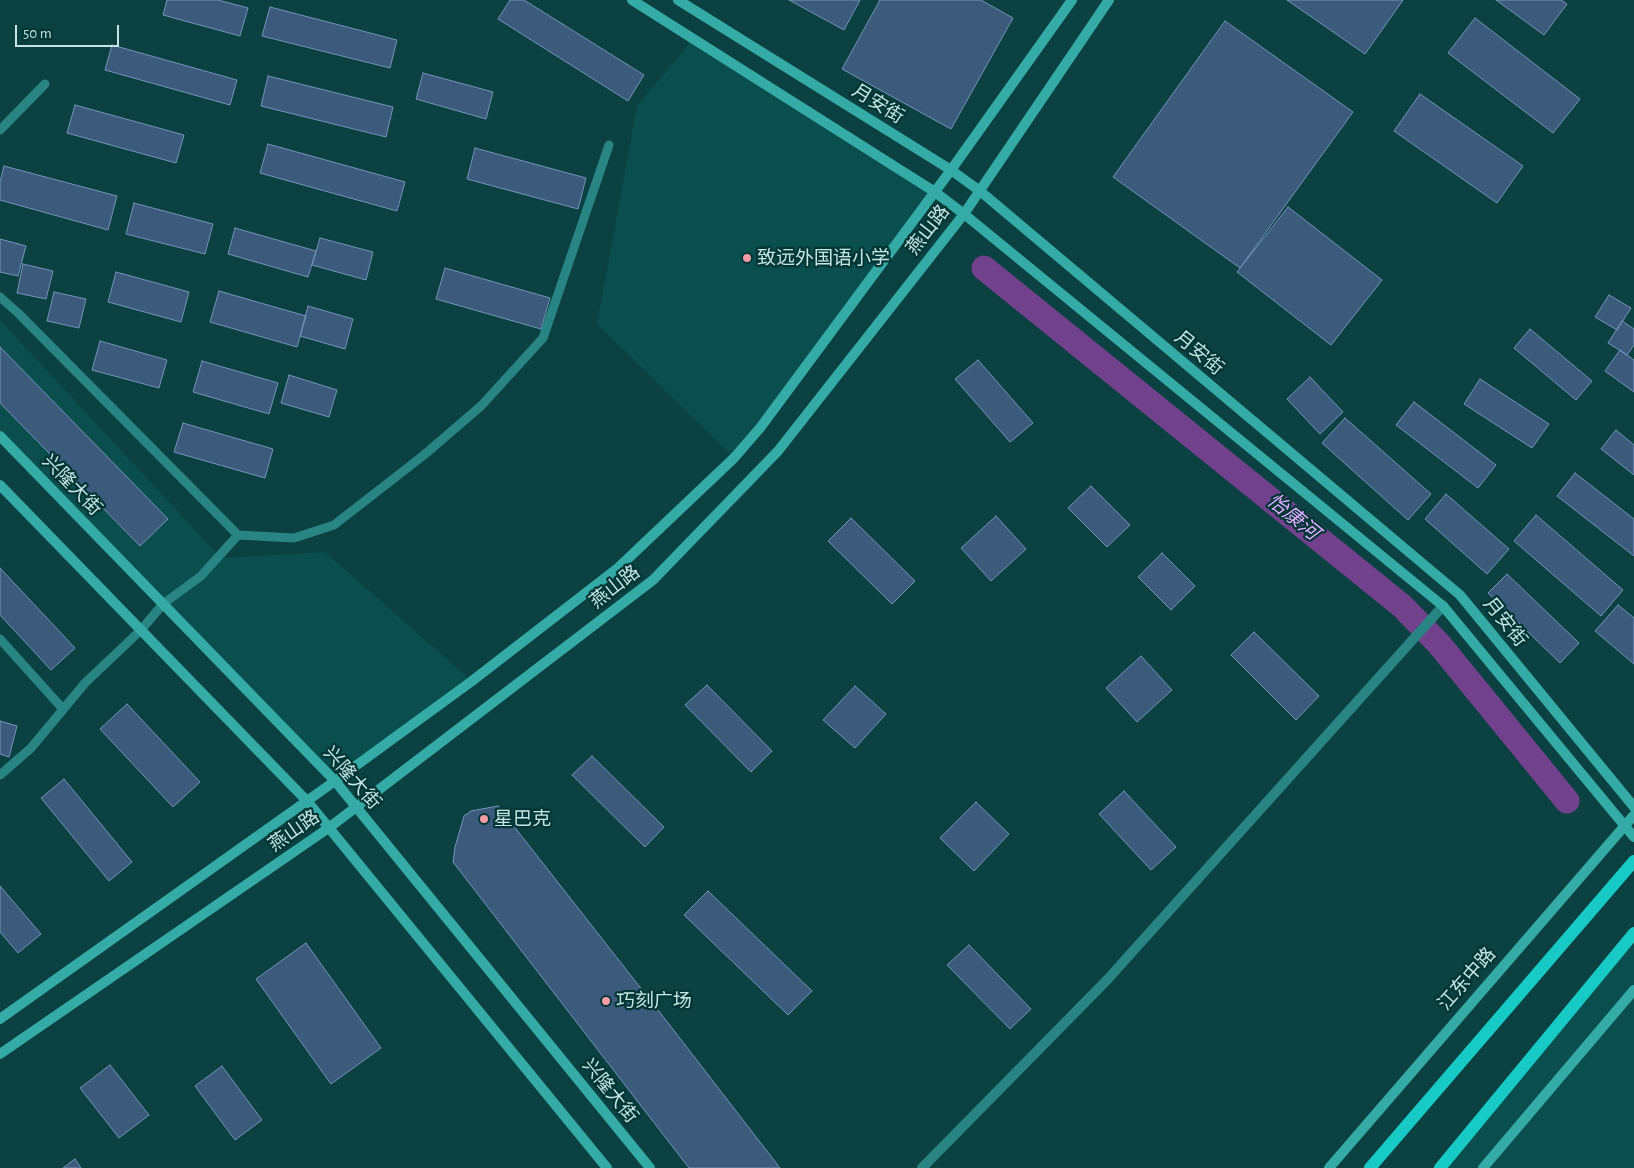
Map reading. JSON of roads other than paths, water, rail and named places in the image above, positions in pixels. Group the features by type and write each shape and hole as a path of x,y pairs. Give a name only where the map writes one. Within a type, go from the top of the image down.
{"main road":[{"path":"1370,1168 1634,862"},
{"path":"1440,1168 1634,933"}],"street":[{"path":"632,0 935,192 1443,607 1634,837"},
{"name":"月安街","path":"678,0 951,170 980,191 1460,594 1634,807"},
{"name":"燕山路","path":"0,1019 335,781 472,681 618,568 734,458 760,428 935,192 1072,0"},
{"name":"燕山路","path":"0,1054 330,828 653,580 778,451 964,214 1109,0"},
{"name":"兴隆大街","path":"0,436 335,781 650,1168"},
{"path":"0,485 330,828 607,1168"},
{"path":"922,1168 1107,980 1443,607"},
{"name":"江东中路","path":"1329,1168 1634,815"},
{"path":"1483,1168 1634,990"}],"lane":[{"path":"0,130 45,84"},
{"path":"0,298 238,535 294,538 334,525 424,455 481,406 543,338 610,145"},
{"path":"0,775 30,748 86,683 141,630 163,604 201,576 238,535"},
{"path":"0,639 63,709"}],"waterway":[{"name":"怡康河","path":"984,268 1402,606 1439,644 1567,801"}],"place":[{"name":"致远外国语小学","path":"747,258"},
{"name":"星巴克","path":"484,819"},
{"name":"巧刻广场","path":"606,1001"}]}
